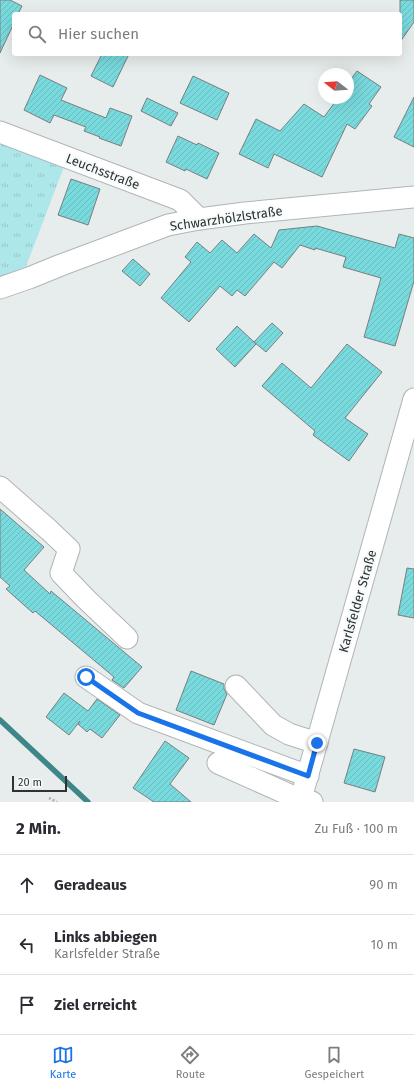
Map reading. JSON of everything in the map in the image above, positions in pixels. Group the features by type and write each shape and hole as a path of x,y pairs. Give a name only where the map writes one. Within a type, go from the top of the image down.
{"street":[{"name":"Leuchsstraße","path":"0,132 180,200 199,219"},
{"name":"Schwarzhölzlstraße","path":"0,288 168,225 199,219 253,212 414,197"},
{"name":"Karlsfelder Straße","path":"304,801 308,776 317,743 414,399"},
{"path":"0,487 69,549 61,573 127,638"},
{"path":"86,677 138,713 308,776"},
{"path":"236,686 274,725 290,734 317,743"},
{"path":"218,763 304,801"}],"path":[{"path":"49,798 57,802"}],"green space":[{"path":"0,141 65,164 25,269 0,277"}],"building":[{"path":"0,0 10,0 22,6 19,12 12,12 12,27 0,53"},
{"path":"400,0 414,0 414,22 402,39 402,12 400,12"},
{"path":"101,56 128,56 113,87 91,76"},
{"path":"357,71 381,87 369,104 372,106 355,129 347,124 322,177 274,154 268,168 239,154 256,119 280,131 304,104 324,117 334,104 354,104 354,75"},
{"path":"40,75 67,88 61,100 106,118 110,108 132,116 121,146 84,131 86,127 54,115 50,123 24,110"},
{"path":"193,76 229,93 217,120 180,103"},
{"path":"414,97 414,147 394,137"},
{"path":"147,98 178,113 171,126 141,111"},
{"path":"178,136 219,153 207,179 166,162"},
{"path":"71,179 100,189 88,225 58,215"},
{"path":"317,226 395,248 399,234 414,238 414,281 395,346 364,337 381,278 343,267 346,257 315,248 315,250 300,245 282,268 274,262 245,296 237,290 232,296 220,286 189,322 161,298 191,262 185,257 197,242 210,253 222,240 237,253 254,234 271,248 279,230"},
{"path":"133,259 150,274 140,286 122,271"},
{"path":"272,323 283,333 266,352 254,342"},
{"path":"237,326 256,344 235,367 216,349"},
{"path":"347,344 382,372 345,418 368,434 349,461 313,435 315,431 262,386 282,363 311,388"},
{"path":"0,509 44,547 24,570 50,594 51,591 142,667 124,688 112,680 114,677 35,611 33,613 6,589 10,586 0,577"},
{"path":"407,568 414,569 414,618 398,615"},
{"path":"191,671 224,684 224,689 227,694 214,725 176,710"},
{"path":"64,693 88,711 97,699 120,715 102,738 90,729 87,732 78,724 80,721 69,735 46,717"},
{"path":"165,741 189,758 170,784 191,802 154,802 133,788"},
{"path":"354,749 385,757 375,792 344,783"}],"waterway":[{"path":"0,720 88,802"}],"route":[{"path":"86,677 138,713 308,776 317,743"}]}
